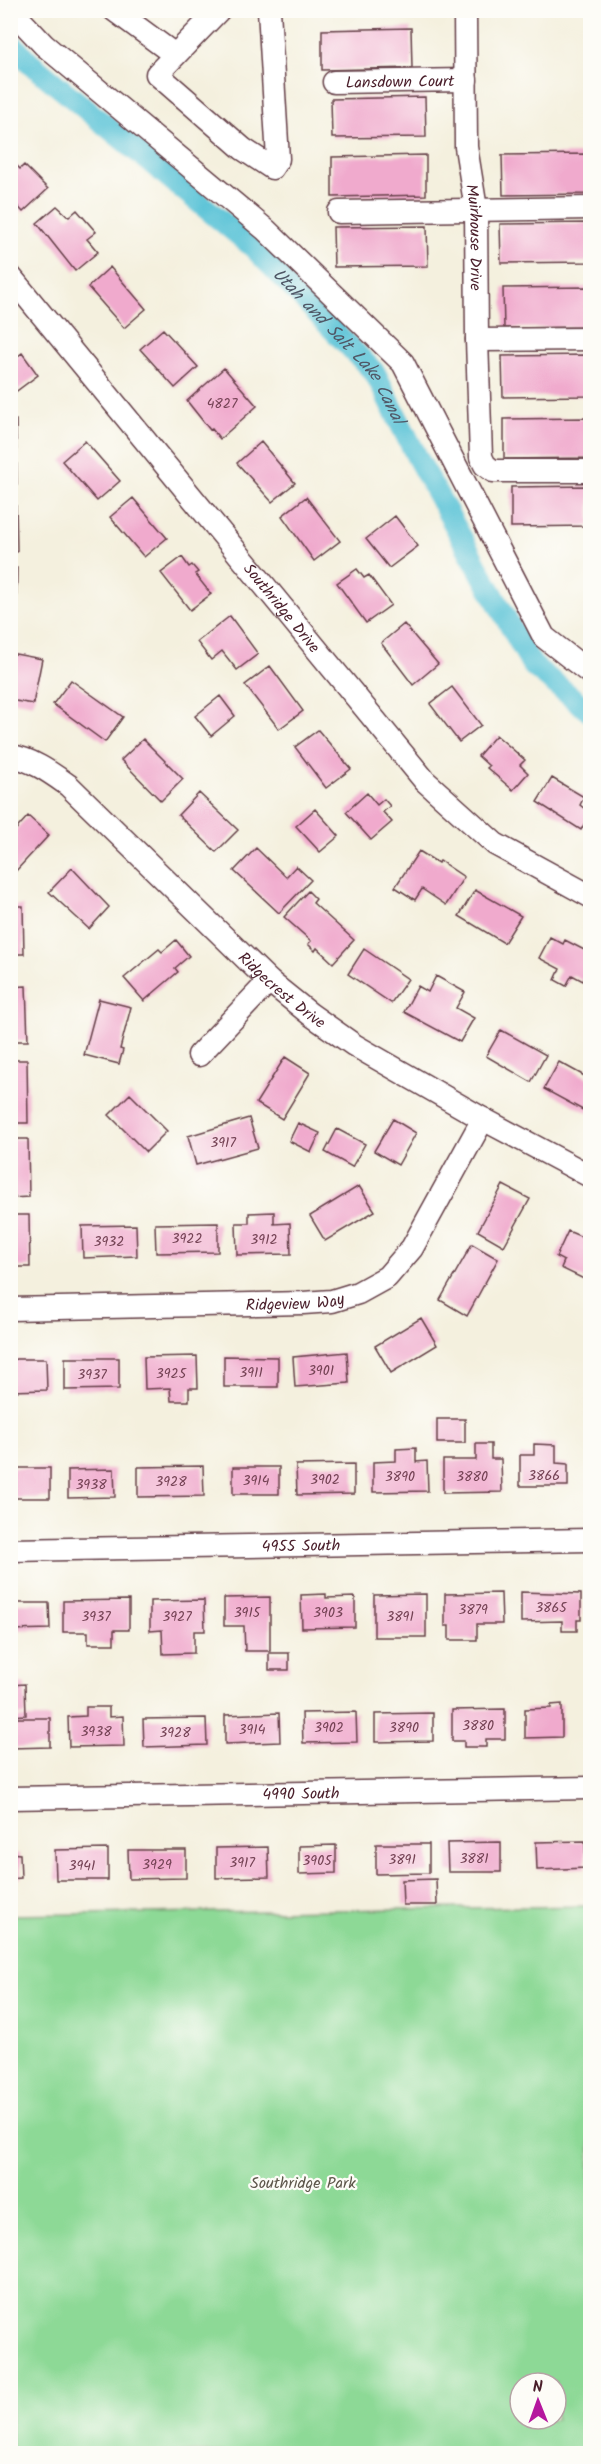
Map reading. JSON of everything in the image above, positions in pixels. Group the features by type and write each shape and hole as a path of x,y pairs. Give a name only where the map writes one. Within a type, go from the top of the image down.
{"street":[{"path":"11,10 45,45 266,230 402,363 544,637 591,673"},
{"path":"114,10 175,55"},
{"path":"219,10 157,74 243,149 272,168 278,159 269,10"},
{"name":"Muirhouse Drive","path":"465,10 466,147 476,209 480,448 485,465 493,471 591,471"},
{"name":"Lansdown Court","path":"334,82 466,80"},
{"path":"339,212 591,208"},
{"name":"Southridge Drive","path":"10,276 424,781 495,844 591,896"},
{"path":"477,340 591,339"},
{"name":"Ridgecrest Drive","path":"10,756 18,757 45,769 68,785 269,981 310,1014 354,1045 483,1119 591,1176"},
{"path":"198,1056 269,981"},
{"name":"Ridgeview Way","path":"10,1309 303,1303 332,1301 358,1293 387,1277 412,1248 483,1119"},
{"name":"4955 South","path":"10,1550 591,1540"},
{"name":"4990 South","path":"10,1798 591,1788"}],"green space":[{"name":"Southridge Park","path":"590,1906 590,2453 11,2453 11,1915"}],"building":[{"path":"411,28 412,68 322,70 322,30"},
{"path":"425,97 426,137 332,138 331,99"},
{"path":"590,154 590,194 503,195 502,155"},
{"path":"426,155 426,195 332,197 332,157"},
{"path":"10,159 20,169 24,165 48,189 23,212 10,198"},
{"path":"57,206 69,217 77,210 96,232 87,239 98,252 75,271 37,223"},
{"path":"590,223 590,262 501,263 500,224"},
{"path":"427,226 428,266 334,267 333,227"},
{"path":"110,267 146,309 124,328 88,287"},
{"path":"590,287 590,327 504,328 503,288"},
{"path":"163,329 198,367 175,388 140,349"},
{"path":"22,353 38,375 10,396 10,362"},
{"path":"590,355 590,396 503,397 502,356"},
{"path":"224,368 257,406 220,439 187,401"},
{"path":"590,418 590,458 504,459 504,419"},
{"path":"10,420 16,420 17,484 10,484"},
{"path":"85,441 120,481 97,501 62,461"},
{"path":"261,442 295,483 272,502 237,463"},
{"path":"590,486 590,526 511,527 511,487"},
{"path":"306,497 340,541 314,561 282,516"},
{"path":"133,498 167,538 144,557 110,517"},
{"path":"10,503 16,503 17,552 10,552"},
{"path":"395,516 418,546 389,568 366,539"},
{"path":"182,557 189,567 192,565 198,572 195,574 211,594 190,610 161,573"},
{"path":"10,568 17,568 16,621 10,621"},
{"path":"357,569 364,578 369,575 391,605 366,623 337,583"},
{"path":"230,616 258,654 237,670 222,651 211,660 197,642"},
{"path":"404,624 438,664 413,685 381,643"},
{"path":"10,653 42,659 33,704 10,700"},
{"path":"270,666 303,711 279,729 245,685"},
{"path":"71,680 123,717 105,742 53,704"},
{"path":"452,687 481,725 459,742 430,704"},
{"path":"220,696 235,716 211,736 195,716"},
{"path":"318,730 351,769 326,788 295,747"},
{"path":"496,735 525,760 520,765 528,773 513,790 487,768 489,766 478,756"},
{"path":"143,739 183,779 161,801 121,760"},
{"path":"552,778 584,797 580,805 590,813 581,830 537,802"},
{"path":"199,793 238,830 216,852 178,815"},
{"path":"367,793 377,805 384,799 390,806 383,812 392,822 371,840 346,812"},
{"path":"315,809 339,836 320,852 296,826"},
{"path":"28,816 49,835 14,873 10,870 10,836"},
{"path":"256,848 286,877 296,866 311,880 279,913 234,871"},
{"path":"419,851 438,863 440,861 464,877 446,905 422,889 415,900 395,887"},
{"path":"72,868 109,907 89,929 49,892"},
{"path":"475,890 521,916 504,943 459,916"},
{"path":"308,891 316,899 313,903 354,940 333,963 317,948 315,951 308,944 311,941 284,917"},
{"path":"10,906 23,906 24,954 10,954"},
{"path":"550,937 563,944 565,940 590,953 590,968 583,981 572,975 566,986 555,980 560,969 539,958"},
{"path":"176,940 189,956 175,968 178,972 144,1001 124,978 159,949 162,952"},
{"path":"364,949 408,979 391,1003 348,974"},
{"path":"436,976 465,992 456,1008 474,1018 460,1042 404,1012 418,986 428,992"},
{"path":"26,986 28,1041 10,1041 10,987"},
{"path":"99,999 131,1007 120,1049 123,1050 119,1064 84,1055"},
{"path":"501,1030 546,1055 531,1082 486,1056"},
{"path":"285,1057 310,1073 282,1119 256,1103"},
{"path":"10,1060 27,1060 28,1123 10,1123"},
{"path":"559,1062 590,1079 590,1114 544,1089"},
{"path":"130,1094 167,1131 146,1152 109,1115"},
{"path":"249,1118 258,1148 196,1165 188,1136"},
{"path":"393,1119 416,1133 398,1165 374,1151"},
{"path":"298,1123 320,1133 311,1152 289,1141"},
{"path":"337,1129 365,1144 352,1167 325,1152"},
{"path":"10,1139 28,1139 29,1197 10,1198"},
{"path":"503,1185 530,1199 504,1246 478,1231"},
{"path":"359,1186 375,1211 325,1241 310,1216"},
{"path":"274,1212 274,1224 290,1223 291,1254 237,1255 236,1223 249,1223 249,1213"},
{"path":"10,1215 29,1215 30,1267 10,1267"},
{"path":"218,1223 218,1252 156,1253 155,1224"},
{"path":"136,1225 137,1256 83,1258 82,1226"},
{"path":"568,1231 590,1238 590,1282 561,1268 564,1261 556,1257"},
{"path":"472,1244 498,1259 467,1316 440,1300"},
{"path":"421,1318 437,1345 391,1373 375,1346"},
{"path":"347,1352 349,1383 295,1387 293,1357"},
{"path":"197,1356 198,1388 189,1388 189,1401 171,1401 170,1388 145,1389 144,1357"},
{"path":"224,1356 278,1357 278,1387 224,1387"},
{"path":"65,1358 119,1358 119,1389 65,1390"},
{"path":"46,1359 47,1390 10,1391 10,1361"},
{"path":"437,1419 465,1419 465,1443 437,1443"},
{"path":"476,1444 491,1444 491,1459 501,1459 502,1492 443,1493 443,1460 476,1460"},
{"path":"534,1444 556,1445 556,1463 568,1464 568,1486 520,1486 520,1455 534,1455"},
{"path":"416,1448 416,1462 427,1461 428,1491 373,1492 373,1462 396,1461 396,1449"},
{"path":"354,1464 354,1494 297,1495 296,1465"},
{"path":"203,1466 204,1496 138,1497 138,1467"},
{"path":"233,1467 279,1467 279,1494 233,1494"},
{"path":"10,1468 50,1468 50,1498 10,1498"},
{"path":"114,1469 115,1497 68,1498 68,1470"},
{"path":"521,1592 581,1594 581,1620 577,1620 577,1631 562,1631 562,1621 521,1622"},
{"path":"501,1593 502,1624 477,1624 477,1640 449,1640 449,1626 445,1626 445,1594"},
{"path":"326,1594 326,1598 355,1597 355,1627 302,1628 301,1595"},
{"path":"426,1594 426,1637 374,1637 374,1595"},
{"path":"270,1597 270,1651 245,1651 244,1626 224,1626 224,1598"},
{"path":"129,1600 129,1630 114,1630 114,1644 88,1644 88,1632 63,1632 63,1601"},
{"path":"204,1600 205,1631 194,1631 194,1653 163,1654 162,1630 150,1631 150,1601"},
{"path":"10,1603 49,1603 50,1629 10,1630"},
{"path":"269,1653 289,1653 289,1670 269,1670"},
{"path":"25,1684 26,1715 10,1716 10,1685"},
{"path":"562,1704 562,1737 525,1738 525,1709 551,1708 551,1705"},
{"path":"86,1707 109,1707 109,1717 123,1716 124,1746 69,1747 68,1717 86,1716"},
{"path":"505,1709 505,1739 486,1739 486,1747 464,1747 464,1741 452,1741 452,1710"},
{"path":"356,1712 357,1742 303,1743 302,1713"},
{"path":"279,1713 280,1742 225,1744 225,1715"},
{"path":"433,1713 433,1741 375,1742 375,1714"},
{"path":"10,1718 50,1718 50,1747 10,1748"},
{"path":"206,1718 207,1745 144,1747 143,1719"},
{"path":"585,1841 586,1868 537,1870 536,1842"},
{"path":"501,1842 501,1872 448,1872 447,1843"},
{"path":"376,1844 429,1844 429,1873 376,1874"},
{"path":"336,1845 336,1873 299,1874 299,1846"},
{"path":"268,1847 269,1877 216,1878 216,1848"},
{"path":"108,1849 108,1880 56,1880 55,1850"},
{"path":"128,1850 186,1850 186,1878 129,1879"},
{"path":"10,1853 20,1854 21,1878 10,1879"},
{"path":"436,1879 437,1905 403,1905 402,1880"}],"waterway":[{"name":"Utah and Salt Lake Canal","path":"10,42 30,63 253,247 375,373 419,461 532,665 590,712"}]}
